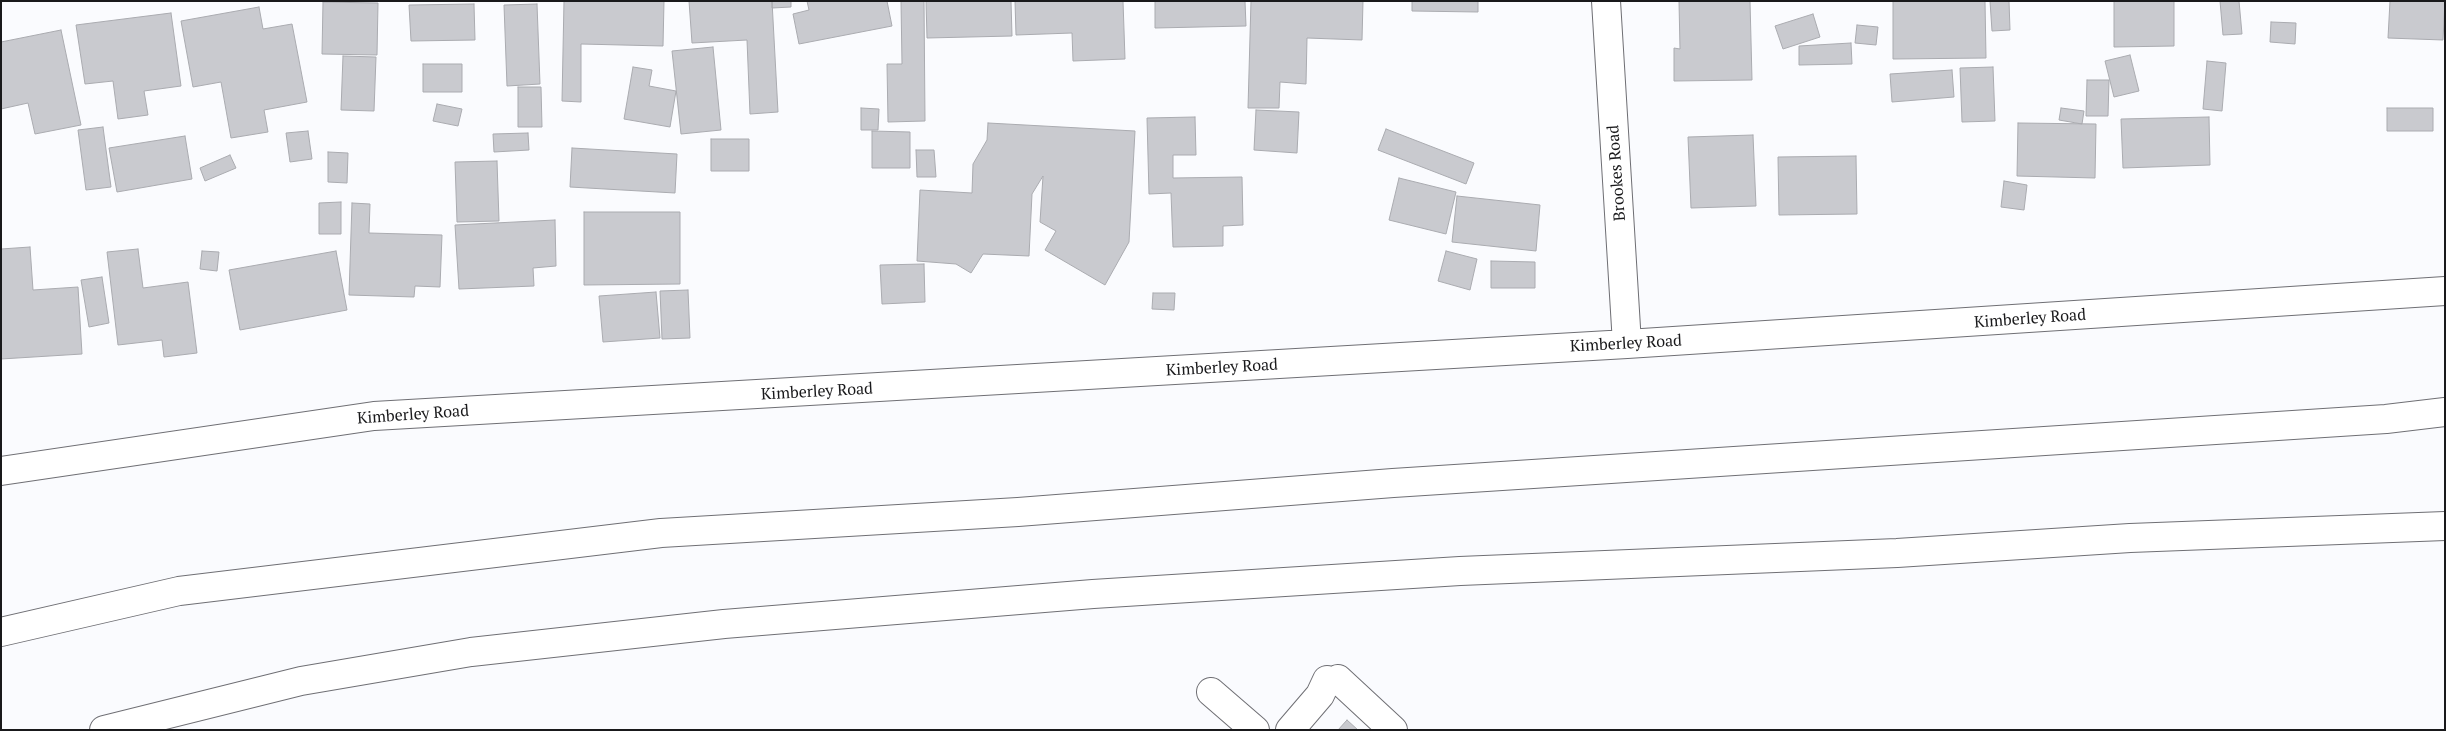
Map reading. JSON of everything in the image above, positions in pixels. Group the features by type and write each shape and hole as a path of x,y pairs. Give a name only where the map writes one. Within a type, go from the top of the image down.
{"main road":[{"name":"Brookes Road","path":"1606,1 1627,344"},
{"name":"Kimberley Road","path":"1,471 374,416 1627,344 2445,291"},
{"path":"1,632 179,591 661,533 1018,512 1393,483 2366,420 2445,412"},
{"path":"104,730 301,681 443,657 724,624 1093,594 1460,571 1897,553 2130,538 2445,526"},
{"path":"1290,730 1333,679 1393,730"},
{"path":"1211,692 1255,730"}],"building":[{"path":"564,1 664,1 663,46 581,44 581,102 562,101"},
{"path":"689,1 772,1 778,112 750,114 747,40 692,43"},
{"path":"772,1 791,1 791,7 772,8"},
{"path":"807,1 887,1 892,26 799,44 793,14 809,10"},
{"path":"901,1 924,1 925,121 888,122 887,64 902,64"},
{"path":"926,1 1011,1 1012,36 927,38"},
{"path":"1015,1 1123,1 1125,59 1073,61 1072,33 1016,35"},
{"path":"1155,1 1245,1 1246,26 1155,28"},
{"path":"1251,1 1363,1 1362,40 1307,38 1306,84 1280,82 1279,108 1248,108"},
{"path":"1412,1 1478,1 1478,12 1412,11"},
{"path":"1679,1 1750,1 1752,80 1674,81 1674,48 1680,49"},
{"path":"1893,1 1985,1 1986,58 1893,59"},
{"path":"1990,1 2009,1 2010,30 1992,31"},
{"path":"2114,1 2174,1 2174,46 2114,47"},
{"path":"2220,1 2239,1 2242,34 2223,35"},
{"path":"2390,1 2445,1 2443,40 2388,38"},
{"path":"323,2 378,3 377,55 322,54"},
{"path":"474,4 475,40 411,41 409,5"},
{"path":"537,4 540,84 507,86 504,5"},
{"path":"259,7 263,29 292,24 307,102 264,110 268,132 231,138 221,82 193,87 181,21"},
{"path":"171,13 181,86 144,91 148,115 118,119 113,81 85,84 76,25"},
{"path":"1813,14 1820,37 1783,49 1775,26"},
{"path":"2271,22 2296,23 2295,44 2270,42"},
{"path":"1857,25 1878,27 1876,45 1855,43"},
{"path":"61,30 81,125 35,134 28,103 1,109 1,42"},
{"path":"1851,43 1852,64 1799,65 1799,46"},
{"path":"713,47 721,130 681,134 672,51"},
{"path":"2130,55 2139,91 2114,97 2105,61"},
{"path":"343,56 376,57 374,111 341,110"},
{"path":"2207,61 2226,63 2222,111 2203,109"},
{"path":"423,64 462,64 462,92 423,92"},
{"path":"633,67 652,70 649,86 676,91 670,127 624,119"},
{"path":"1993,67 1995,121 1962,122 1960,68"},
{"path":"1952,70 1954,97 1892,102 1890,74"},
{"path":"2087,80 2109,80 2108,116 2086,116"},
{"path":"518,87 541,87 542,127 518,127"},
{"path":"437,104 462,109 458,126 433,121"},
{"path":"861,108 879,109 878,130 861,130"},
{"path":"2061,108 2084,111 2082,124 2059,120"},
{"path":"2387,108 2433,108 2433,131 2387,131"},
{"path":"1256,110 1299,112 1297,153 1254,150"},
{"path":"1195,117 1196,155 1173,155 1173,178 1242,177 1243,225 1223,226 1223,246 1173,247 1171,193 1149,194 1147,118"},
{"path":"2209,117 2210,165 2123,168 2121,119"},
{"path":"988,123 1135,131 1129,242 1105,285 1045,250 1056,231 1040,222 1043,176 1032,194 1029,256 983,254 971,273 956,264 917,261 920,190 972,193 973,164 987,140"},
{"path":"2018,123 2096,124 2095,178 2017,176"},
{"path":"103,127 111,187 86,190 78,130"},
{"path":"1386,129 1474,163 1466,184 1378,150"},
{"path":"308,131 312,159 290,162 286,133"},
{"path":"872,131 910,132 910,168 872,168"},
{"path":"528,133 529,150 494,152 493,134"},
{"path":"1753,135 1756,206 1691,208 1688,137"},
{"path":"185,136 192,179 117,192 109,148"},
{"path":"711,139 749,139 749,171 711,171"},
{"path":"572,148 677,154 675,193 570,187"},
{"path":"916,150 934,150 936,177 917,177"},
{"path":"328,152 348,153 347,183 328,182"},
{"path":"230,155 236,168 205,181 200,168"},
{"path":"1856,156 1857,214 1779,215 1778,157"},
{"path":"497,161 499,221 457,222 455,162"},
{"path":"1399,178 1456,192 1446,234 1389,220"},
{"path":"2004,181 2027,185 2024,210 2001,207"},
{"path":"1457,196 1540,205 1536,251 1452,242"},
{"path":"341,202 341,234 319,234 319,203"},
{"path":"352,203 370,204 369,233 442,235 440,287 415,286 414,297 349,295"},
{"path":"584,212 680,212 680,284 584,285"},
{"path":"555,220 556,266 533,268 534,286 459,289 455,225"},
{"path":"30,247 33,290 78,287 82,354 1,359 1,249"},
{"path":"138,249 143,288 188,282 197,353 164,357 162,340 118,345 107,252"},
{"path":"202,251 219,252 217,271 200,269"},
{"path":"336,251 347,310 240,330 229,270"},
{"path":"1446,251 1477,259 1470,290 1438,281"},
{"path":"1491,261 1535,262 1535,288 1491,288"},
{"path":"924,264 925,302 882,304 880,265"},
{"path":"102,277 109,323 89,327 81,280"},
{"path":"688,290 690,338 662,339 660,291"},
{"path":"656,292 660,338 603,342 599,296"},
{"path":"1153,293 1175,293 1174,310 1152,309"},
{"path":"1347,720 1358,730 1338,730"}]}
